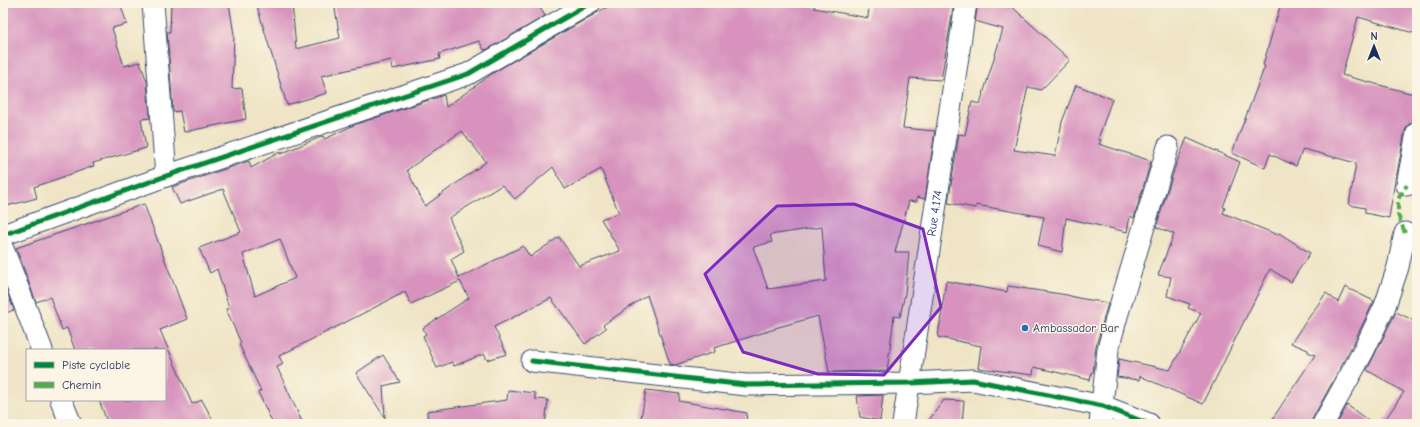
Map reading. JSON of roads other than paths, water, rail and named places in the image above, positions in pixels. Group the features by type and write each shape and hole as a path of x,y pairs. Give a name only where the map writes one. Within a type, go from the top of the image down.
{"street":[{"path":"153,3 166,176"},
{"path":"3,235 166,176 468,74 590,3"},
{"name":"Rue 4.174","path":"903,424 966,3"},
{"path":"1407,185 1417,133"},
{"path":"1102,415 1108,349 1168,147"},
{"path":"1324,424 1363,352 1385,306 1398,267 1405,233"},
{"path":"3,249 42,349"},
{"path":"532,361 746,385 910,383 973,380 1102,415 1149,424"},
{"path":"61,401 71,424"}],"place":[{"name":"Ambassador Bar","path":"1025,328"}]}
